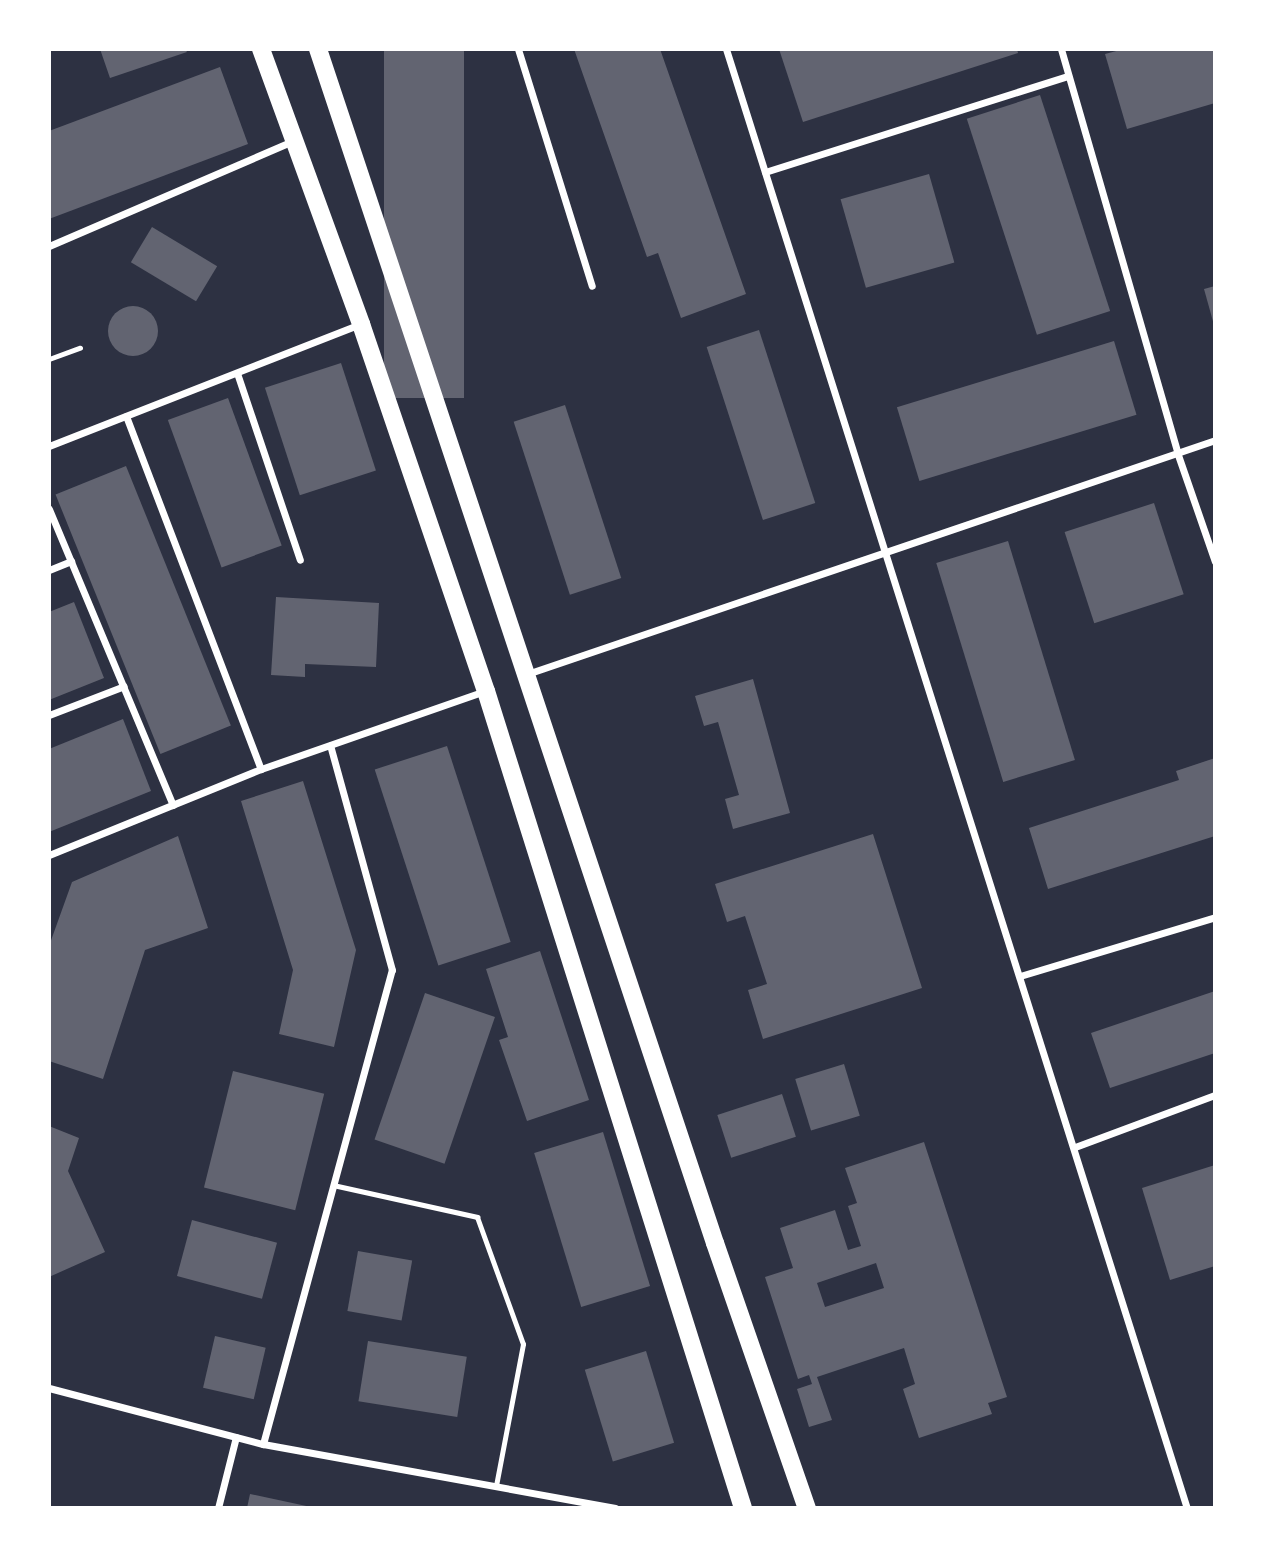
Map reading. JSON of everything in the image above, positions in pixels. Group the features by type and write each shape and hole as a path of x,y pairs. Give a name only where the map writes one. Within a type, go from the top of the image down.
{"main road":[{"path":"261,49 296,139 361,324 486,691 743,1508"},
{"path":"318,49 710,1230 807,1508"}],"street":[{"path":"518,49 592,286"},
{"path":"726,49 1187,1508"},
{"path":"1060,49 1177,452 1215,562"},
{"path":"765,172 1068,76"},
{"path":"49,246 296,139"},
{"path":"49,446 361,324"},
{"path":"237,373 300,560"},
{"path":"126,416 261,769"},
{"path":"527,674 1215,440"},
{"path":"49,509 173,805"},
{"path":"49,570 71,561"},
{"path":"49,715 124,686"},
{"path":"49,855 261,769 486,691"},
{"path":"263,1444 392,970 330,745"},
{"path":"1020,976 1215,917"},
{"path":"1075,1147 1215,1095"},
{"path":"49,1388 263,1444 615,1508"},
{"path":"218,1508 236,1437"}],"lane":[{"path":"49,359 80,348"},
{"path":"333,1185 477,1217 523,1344 496,1486"}],"building":[{"path":"100,49 185,49 187,52 110,78"},
{"path":"384,49 464,49 464,398 384,398"},
{"path":"574,49 660,49 746,294 681,318 658,253 647,257"},
{"path":"779,49 1017,49 1018,53 803,122"},
{"path":"1124,49 1215,49 1215,103 1127,129 1105,54"},
{"path":"220,67 248,144 49,219 49,131"},
{"path":"1040,95 1110,311 1037,335 967,119"},
{"path":"929,174 954,262 866,288 841,199"},
{"path":"152,227 217,266 196,301 131,262"},
{"path":"1215,286 1215,325 1214,325 1204,289"},
{"path":"133,306 151,313 158,331 151,349 133,356 115,349 108,331 115,313"},
{"path":"759,330 815,503 763,520 707,347"},
{"path":"1114,341 1137,415 919,481 897,407"},
{"path":"341,363 376,470 300,495 265,388"},
{"path":"228,398 282,546 222,567 168,420"},
{"path":"565,405 621,578 570,595 514,422"},
{"path":"126,466 231,726 160,754 56,494"},
{"path":"1154,503 1184,594 1094,623 1065,532"},
{"path":"1008,541 1075,760 1003,782 936,563"},
{"path":"276,597 379,603 376,667 305,664 305,677 271,675"},
{"path":"74,602 104,678 49,700 49,612"},
{"path":"753,679 790,813 733,829 725,799 739,795 718,722 704,726 695,696"},
{"path":"123,719 151,791 49,832 49,749"},
{"path":"447,746 511,942 438,965 375,769"},
{"path":"1215,758 1215,836 1048,889 1029,828 1179,780 1176,771"},
{"path":"303,781 356,950 334,1047 279,1034 293,970 241,801"},
{"path":"873,834 922,988 763,1039 748,990 767,984 745,916 727,922 715,884"},
{"path":"178,836 208,928 145,950 103,1079 49,1061 49,946 72,882"},
{"path":"540,951 589,1100 527,1121 499,1040 508,1037 486,969"},
{"path":"1215,991 1215,1053 1110,1088 1091,1033"},
{"path":"425,993 495,1017 445,1164 375,1140"},
{"path":"844,1064 860,1116 811,1131 795,1079"},
{"path":"233,1071 324,1094 295,1210 204,1187"},
{"path":"782,1094 796,1137 731,1158 717,1115"},
{"path":"49,1126 79,1138 68,1171 105,1252 49,1277"},
{"path":"603,1132 650,1286 581,1307 534,1153"},
{"path":"924,1142 1007,1397 988,1403 992,1414 919,1438 903,1389 915,1384 904,1348 817,1377 832,1420 809,1427 797,1389 812,1384 809,1375 798,1379 765,1277 793,1268 780,1228 835,1210 848,1250 861,1246 848,1206 857,1203 845,1168","holes":["876,1263 884,1288 825,1307 817,1283"]},
{"path":"1215,1165 1215,1266 1170,1280 1142,1188"},
{"path":"192,1220 277,1243 262,1299 177,1276"},
{"path":"358,1251 412,1261 402,1321 347,1311"},
{"path":"215,1336 266,1348 254,1399 203,1388"},
{"path":"368,1341 467,1357 457,1417 358,1401"},
{"path":"646,1351 674,1443 613,1462 585,1370"},
{"path":"250,1494 311,1507 311,1508 247,1508"}]}
